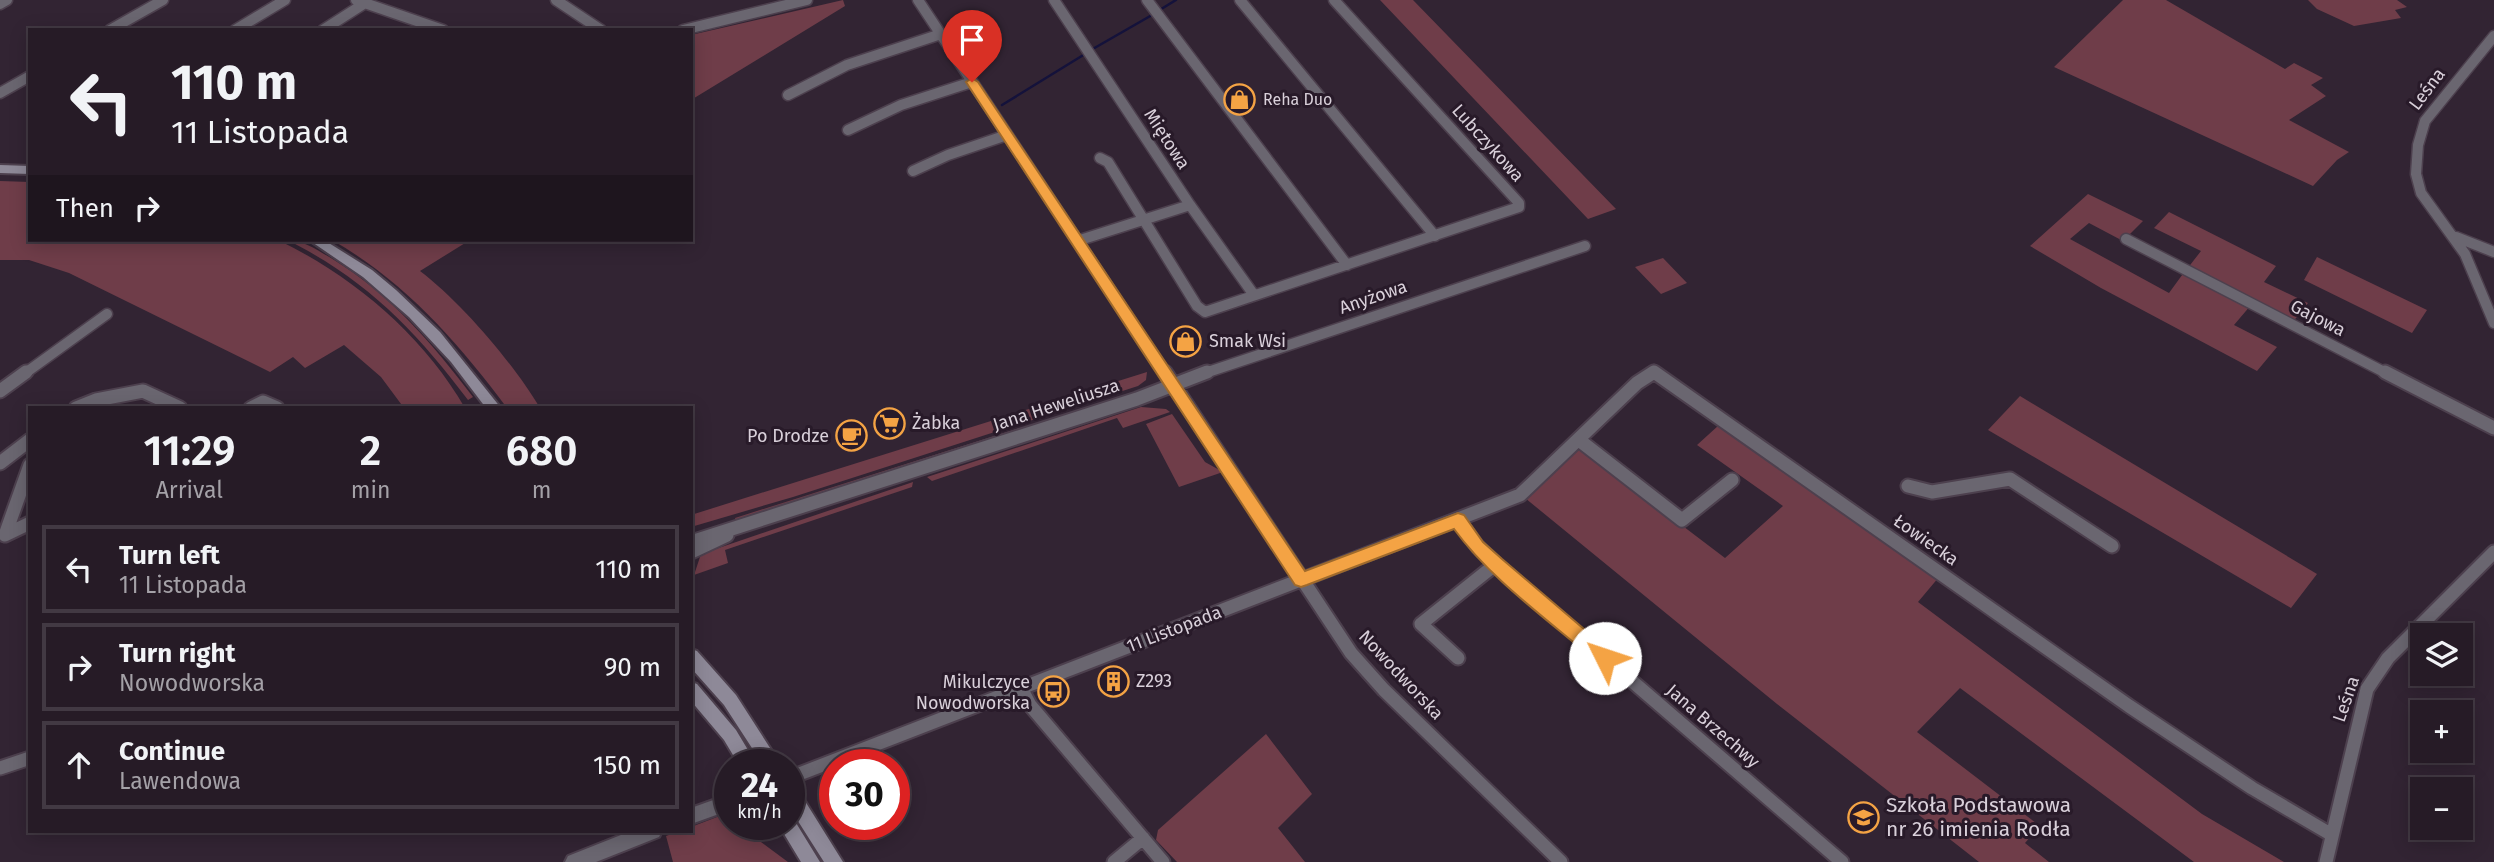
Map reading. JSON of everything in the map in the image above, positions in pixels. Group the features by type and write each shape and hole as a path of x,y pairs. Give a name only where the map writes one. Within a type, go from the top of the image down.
{"main road":[{"path":"0,169 28,170"},
{"path":"318,242 371,275 403,301 453,354 492,406"},
{"path":"693,658 730,700 762,749"},
{"path":"693,691 739,749"},
{"path":"805,816 834,862"},
{"path":"797,840 811,862"}],"street":[{"path":"0,4 7,0"},
{"path":"114,28 163,0"},
{"path":"238,28 285,0"},
{"path":"556,0 598,28"},
{"path":"691,28 807,0"},
{"name":"Nowodworska","path":"918,0 1251,504 1365,671 1561,862"},
{"name":"Miętowa","path":"1054,0 1190,205 1254,295"},
{"path":"1147,0 1346,265"},
{"path":"1240,0 1435,236"},
{"name":"Lubczykowa","path":"1144,219 1200,310 1205,312 1519,207 1519,203 1334,0"},
{"path":"326,28 361,2 438,28"},
{"path":"413,28 421,22"},
{"path":"788,95 847,65 941,34"},
{"name":"Leśna","path":"2494,36 2425,121 2418,145 2418,187 2426,201 2456,237 2494,323"},
{"path":"0,93 28,77"},
{"path":"848,130 901,105 972,82"},
{"path":"913,171 948,155 1007,135"},
{"path":"1100,158 1108,162 1144,219"},
{"path":"1077,241 1190,205"},
{"path":"2456,237 2494,252"},
{"name":"Gajowa","path":"2126,239 2494,428"},
{"name":"Anyżowa","path":"1172,385 1585,246"},
{"path":"0,391 107,314"},
{"name":"Łowiecka","path":"1520,495 1637,383 1654,372 2129,706 2233,776 2332,835"},
{"name":"Jana Heweliusza","path":"693,541 1172,385"},
{"path":"81,406 96,400 143,391 176,406"},
{"path":"255,406 262,402 272,406"},
{"path":"1578,440 1682,520 1732,480"},
{"path":"0,463 28,444"},
{"path":"28,471 5,535 28,524"},
{"path":"1908,486 1932,492 2010,479 2112,546"},
{"name":"11 Listopada","path":"805,772 1520,495"},
{"name":"Jana Brzechwy","path":"1458,520 1477,547 1496,564 1842,862"},
{"name":"Jana Heweliusza","path":"693,551 750,524"},
{"name":"Leśna","path":"2326,862 2361,704 2373,678 2388,658 2494,552"},
{"path":"1458,658 1421,624 1496,564"},
{"path":"1021,688 1030,705 1163,862"},
{"path":"0,768 28,759"},
{"path":"693,815 714,808"},
{"path":"574,862 648,833"},
{"path":"1114,862 1143,838"}],"shaded area":[{"path":"843,0 845,6 693,99 693,35"},
{"path":"1380,0 1413,0 1616,209 1588,219"},
{"path":"2123,0 2166,0 2285,69 2294,63 2323,78 2311,85 2326,96 2289,120 2349,152 2337,160 2313,186 2054,67"},
{"path":"2308,0 2397,0 2407,7 2395,10 2401,18 2354,26 2317,9"},
{"path":"0,181 28,182 28,242 282,242 333,271 384,310 429,356 464,406 403,406 381,377 344,345 305,368 293,357 270,372 69,273 29,260 0,260"},
{"path":"2088,194 2143,221 2123,241 2089,223 2070,239 2169,293 2185,271 2251,305 2234,325 2277,347 2257,371 2101,288 2030,246"},
{"path":"2169,212 2276,266 2264,282 2308,303 2292,323 2187,269 2201,251 2154,228"},
{"path":"291,242 299,242 315,249 372,287 426,339 473,397 468,400 429,351 388,309 315,255"},
{"path":"335,242 467,242 420,271 453,300 486,335 539,406 505,406 449,336 406,294"},
{"path":"2317,257 2427,310 2412,333 2304,280"},
{"path":"1663,258 1687,283 1661,294 1635,267"},
{"path":"1147,372 1146,380 1138,386 793,497 693,526 693,514"},
{"path":"2020,396 2317,574 2291,608 1988,430"},
{"path":"1141,407 1166,409 1170,412 1123,428 1117,418 932,481 927,477"},
{"path":"1172,414 1205,462 1223,472 1179,487 1146,424"},
{"path":"1719,425 1939,577 1918,602 2202,814 2284,862 2194,862 1960,688 1917,732 2040,826 2025,843 2049,862 1979,862 1777,704 1525,498 1580,448 1725,558 1783,506 1697,445"},
{"path":"1023,427 1025,430 736,522 735,518"},
{"path":"913,482 912,487 725,550 728,563 694,575 701,554"},
{"path":"1266,734 1312,794 1278,828 1305,862 1177,862 1156,840 1158,830"},
{"path":"714,818 714,840 758,840 788,862 673,862 666,836 693,833 693,826"}],"waterway":[{"path":"1158,11 1176,0"},
{"path":"1091,50 1152,15"},
{"path":"1002,105 1085,54"}],"place":[{"name":"Reha Duo","path":"1240,99"},
{"name":"Smak Wsi","path":"1186,341"},
{"name":"Żabka","path":"889,423"},
{"name":"Po Drodze","path":"852,436"},
{"name":"Z293","path":"1113,681"},
{"name":"Mikulczyce Nowodworska","path":"1053,692"},
{"name":"Szkoła Podstawowa nr 26 imienia Rodła","path":"1863,817"}],"route":[{"path":"972,82 1301,579 1458,520 1477,547 1605,658"}]}
